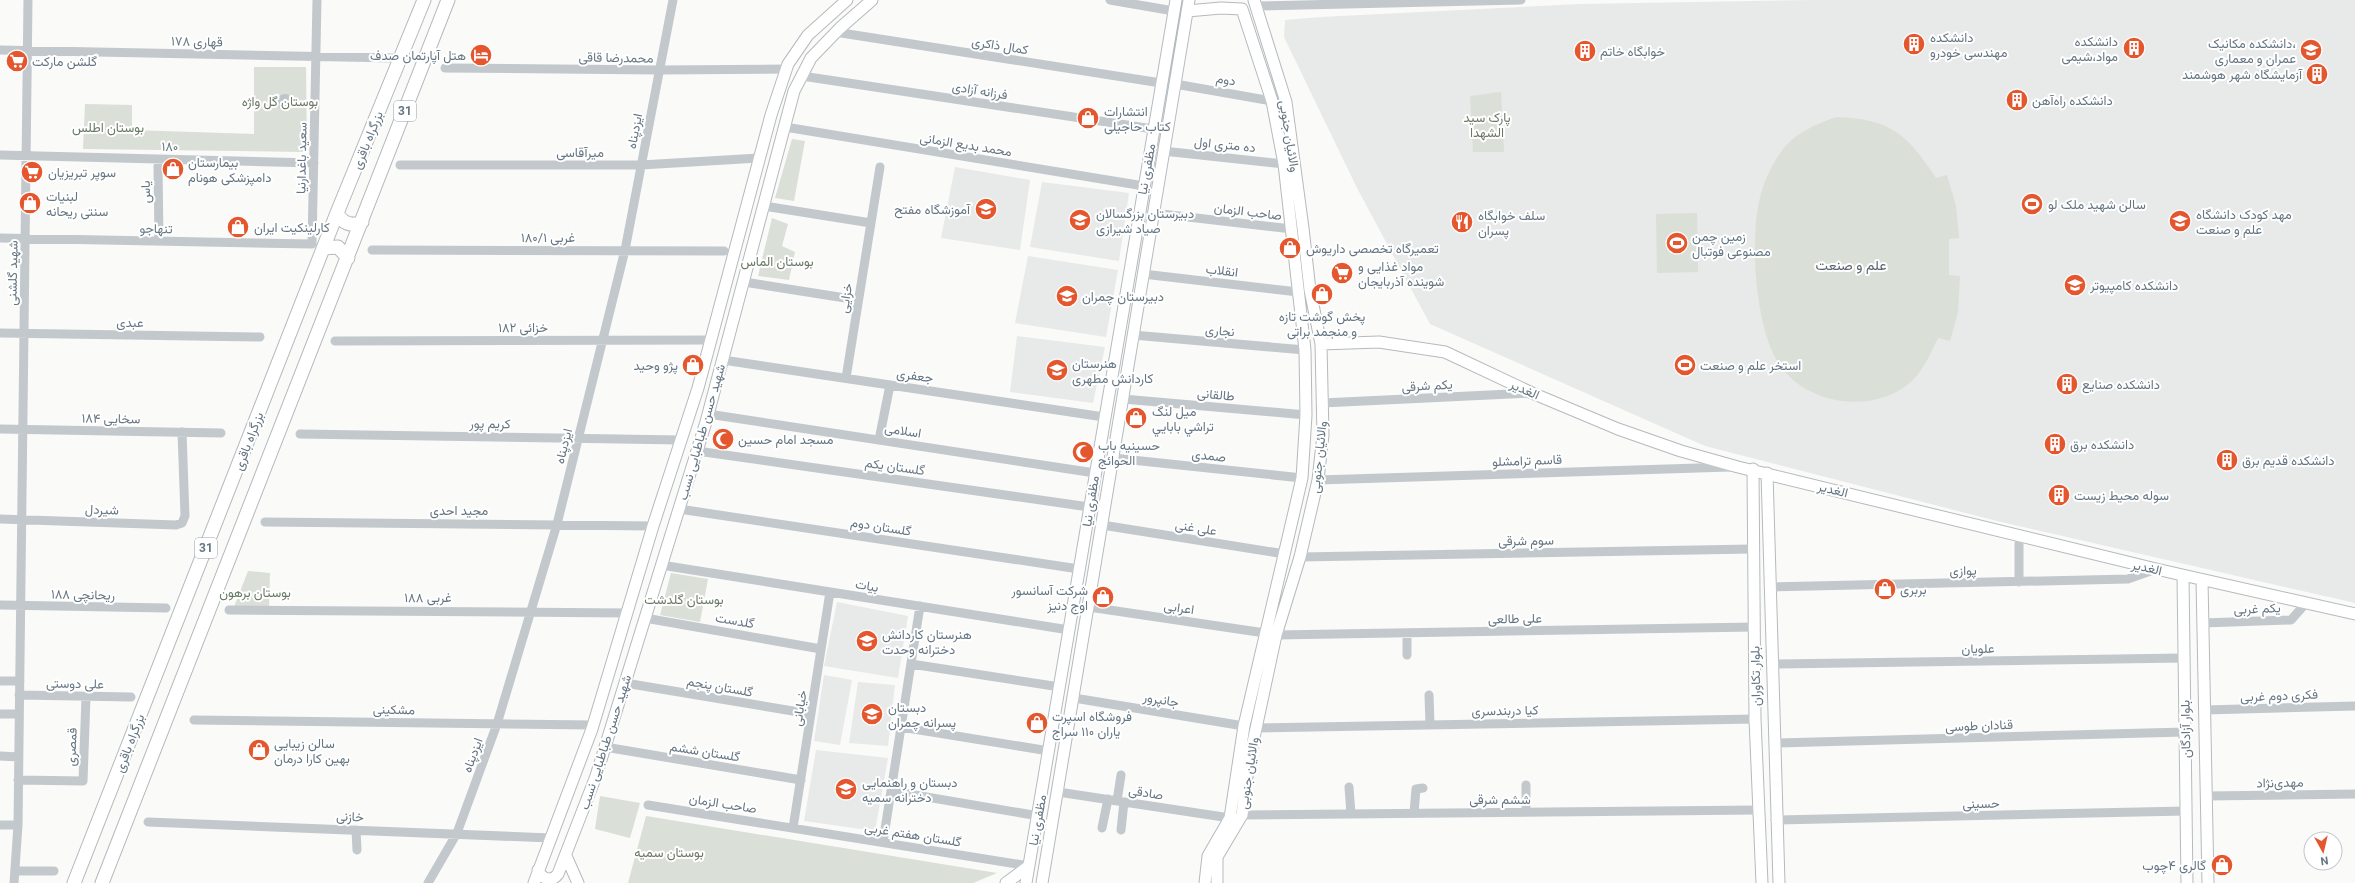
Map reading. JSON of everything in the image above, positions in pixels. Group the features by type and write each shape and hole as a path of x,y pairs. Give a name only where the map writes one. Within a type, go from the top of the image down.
{"highway":[{"name":"بزرگراه باقری","path":"74,883 318,246 337,213 424,0"},
{"name":"بزرگراه باقری","path":"102,883 448,0"},
{"path":"337,213 342,221 347,224 362,222"},
{"path":"318,246 338,247 348,258"}],"main road":[{"name":"شهید حسن طباطبایی نسب","path":"534,883 593,725 653,526 681,440 710,340 759,158 786,69 808,36 847,0"},
{"name":"شهید حسن طباطبایی نسب","path":"538,870 544,878 553,878 558,874 566,856 605,747 708,414 794,92 811,58 835,32 872,0"},
{"path":"1220,0 1242,9"},
{"name":"والائیان جنوبی","path":"1217,883 1217,857 1236,817 1276,635 1300,557 1318,480 1323,435 1321,347 1310,290 1286,102 1255,3"},
{"name":"مظفری نیا","path":"1026,883 1039,816 1104,416 1175,5"},
{"name":"مظفری نیا","path":"1042,883 1114,458 1163,151 1188,6"},
{"path":"1188,6 1242,9"},
{"name":"والائیان جنوبی","path":"1205,883 1208,856 1236,817 1244,726 1302,478 1306,415 1305,350 1284,164 1272,101 1242,9"},
{"path":"1272,101 1286,102"},
{"name":"الغدیر","path":"1305,350 1321,347 1379,342 1445,352 1532,393 1618,429 1681,451 1738,467 2183,576 2355,614"},
{"path":"1104,416 1119,421"},
{"name":"بلوار تکاوران","path":"1754,470 1752,549 1758,810 1762,883"},
{"name":"بلوار تکاوران","path":"1767,473 1775,820 1779,883"},
{"path":"1285,554 1300,557"},
{"name":"بلوار آزادگان","path":"2183,576 2187,883"},
{"name":"بلوار آزادگان","path":"2202,580 2208,883"},
{"path":"1265,633 1276,635"},
{"path":"1244,726 1256,728"},
{"path":"566,856 578,883"},
{"path":"1046,861 1050,883"},
{"path":"1006,883 1029,866"}],"street":[{"name":"شهید گلشنی","path":"14,883 18,825 28,0"},
{"name":"سعید باغدارنیا","path":"317,0 314,162 318,246"},
{"name":"ایزدپناه","path":"428,883 457,833 497,724 557,524 625,250 673,0"},
{"path":"1110,0 1175,5"},
{"path":"1255,3 1522,0"},
{"name":"کمال ذاکری","path":"835,32 1162,83"},
{"name":"قهاری ۱۷۸","path":"0,50 393,58"},
{"name":"محمدرضا قاقی","path":"445,68 659,70 786,69"},
{"name":"فرزانه آزادی","path":"802,76 1153,129"},
{"name":"دوم","path":"1175,84 1272,101"},
{"name":"محمد بدیع الزمانی","path":"785,127 1144,186"},
{"name":"ده متری اول","path":"1163,151 1284,164"},
{"name":"۱۸۰","path":"0,155 314,162"},
{"name":"میرآقاسی","path":"400,165 641,165 759,158"},
{"name":"یاس","path":"158,166 159,241"},
{"name":"خزایی","path":"846,378 880,167"},
{"path":"764,206 871,223"},
{"name":"صاحب الزمان","path":"1153,213 1292,229"},
{"name":"تنهاجو","path":"0,238 318,246"},
{"name":"۱۸۰/۱ غربی","path":"372,250 724,251"},
{"name":"انقلاب","path":"1143,274 1298,292"},
{"path":"744,282 858,300"},
{"name":"عبدی","path":"0,333 260,337"},
{"name":"نجاری","path":"1133,336 1305,350"},
{"name":"۱۸۲ خزائی","path":"335,341 603,339 710,340"},
{"name":"جعفری","path":"723,360 1104,416"},
{"path":"879,440 890,385"},
{"name":"یکم شرقی","path":"1322,403 1532,393"},
{"name":"طالقانی","path":"1123,399 1306,415"},
{"name":"اسلامی","path":"708,414 1095,473"},
{"name":"سخایی ۱۸۴","path":"0,429 221,433"},
{"name":"شیردل","path":"0,519 176,525 182,523 185,516 182,432"},
{"name":"کریم پور","path":"300,434 578,437 681,440"},
{"name":"گلستان یکم","path":"697,451 1089,508"},
{"name":"صمدی","path":"1114,458 1302,478"},
{"name":"قاسم ترامشلو","path":"1318,480 1738,467"},
{"name":"گلستان دوم","path":"679,508 1079,570"},
{"name":"مجید احدی","path":"265,522 653,526"},
{"name":"علی غنی","path":"1102,525 1285,554"},
{"path":"2019,544 2019,582"},
{"name":"سوم شرقی","path":"1300,557 1752,549"},
{"name":"بیات","path":"661,565 1069,630"},
{"name":"پوازی","path":"1769,587 2128,579 2156,569"},
{"name":"خیابانی","path":"793,828 830,592"},
{"name":"یکم غربی","path":"2203,623 2290,620 2306,603"},
{"name":"ریحانچی ۱۸۸","path":"0,606 166,608"},
{"path":"883,842 920,606"},
{"name":"اعرابی","path":"1089,607 1265,633"},
{"name":"۱۸۸ غربی","path":"229,610 627,612"},
{"name":"گلدست","path":"645,618 821,649"},
{"name":"علی طالعی","path":"1276,635 1754,627"},
{"path":"1407,633 1407,655"},
{"name":"علویان","path":"1771,664 2184,658"},
{"path":"911,664 1060,687"},
{"path":"0,680 20,681"},
{"name":"گلستان پنجم","path":"625,683 811,714"},
{"name":"علی دوستی","path":"19,695 131,697"},
{"path":"1429,695 1430,725"},
{"name":"قمصری","path":"18,780 83,781 86,697"},
{"name":"جانپرور","path":"1074,698 1244,726"},
{"name":"فکری دوم غربی","path":"2204,710 2355,706"},
{"path":"0,714 19,714"},
{"name":"کیا دربندسری","path":"1256,728 1756,719"},
{"name":"مشکینی","path":"194,720 593,725"},
{"path":"901,727 1049,751"},
{"name":"قنادان طوسی","path":"1774,743 2185,732"},
{"name":"گلستان ششم","path":"605,747 801,780"},
{"path":"0,756 19,756"},
{"path":"1121,775 1117,801 1121,830"},
{"path":"1526,785 1526,812"},
{"path":"1349,787 1351,814"},
{"path":"1414,813 1416,789 1423,788"},
{"path":"891,791 1039,816"},
{"name":"صادقی","path":"1058,792 1236,817"},
{"name":"مهدی‌نژاد","path":"2206,796 2355,794"},
{"path":"1102,828 1117,801"},
{"name":"صاحب الزمان","path":"648,804 793,828"},
{"name":"ششم شرقی","path":"1236,817 1414,813 1758,810"},
{"name":"حسینی","path":"1775,820 2186,811"},
{"name":"خازنی","path":"148,822 457,833 551,838"},
{"path":"0,825 18,825"},
{"name":"گلستان هفتم غربی","path":"793,828 1029,866"},
{"path":"356,830 357,850"},
{"path":"15,871 54,871"}],"shaded area":[{"path":"1814,0 2355,0 2355,603 1997,521 1705,446 1430,324 1357,188 1284,37 1285,20 1321,17 1580,4"},
{"path":"282,94 288,94 293,99 291,108 288,110 282,110 277,105 277,99"},
{"name":"آموزشگاه مفتح","path":"955,167 1030,180 1020,250 941,238"},
{"name":"دبیرستان بزرگسالان صیاد شیرازی","path":"1042,182 1129,193 1119,261 1030,247"},
{"name":"دبیرستان چمران","path":"1028,256 1118,270 1106,337 1015,323"},
{"name":"هنرستان کاردانش مطهری","path":"1017,336 1105,347 1093,403 1010,392"},
{"name":"هنرستان کاردانش دخترانه وحدت","path":"837,602 908,616 898,678 824,666"},
{"path":"824,675 852,680 840,745 814,741"},
{"name":"دبستان پسرانه چمران","path":"858,682 895,685 888,746 849,743"},
{"name":"دبستان و راهنمایی دخترانه سمیه","path":"816,750 888,758 875,831 804,821"}],"green space":[{"path":"254,67 306,67 307,152 83,149 85,104 132,105 132,130 254,134"},
{"name":"پارک سید الشهدا","path":"1501,92 1504,152 1473,152 1470,96"},
{"path":"1836,117 1871,121 1896,132 1916,150 1936,178 1947,175 1956,206 1959,238 1949,239 1949,275 1960,276 1958,312 1950,341 1938,338 1921,371 1913,380 1899,391 1883,398 1865,401 1848,402 1830,399 1813,393 1798,384 1785,372 1775,357 1767,337 1757,290 1755,265 1756,220 1759,202 1767,176 1786,145 1806,130"},
{"path":"792,139 805,141 794,201 775,198"},
{"name":"زمین چمن مصنوعی فوتبال","path":"1697,213 1698,272 1657,273 1656,214"},
{"name":"بوستان الماس","path":"772,218 788,224 782,246 795,252 789,280 758,276"},
{"name":"بوستان برهون","path":"248,571 270,573 269,607 234,607"},
{"name":"بوستان گلدشت","path":"671,573 708,579 700,622 660,615"},
{"path":"600,796 640,803 630,838 595,829"},
{"name":"بوستان سمیه","path":"646,816 997,873 973,883 628,883"}],"place":[{"name":"دانشکده مهندسی خودرو","path":"1914,44"},
{"name":"دانشکده مواد،شیمی","path":"2134,48"},
{"name":"دانشکده مکانیک، عمران و معماری","path":"2311,50"},
{"name":"خوابگاه خاتم","path":"1585,51"},
{"name":"هتل آپارتمان صدف","path":"481,55"},
{"name":"گلشن مارکت","path":"17,61"},
{"name":"آزمایشگاه شهر هوشمند","path":"2317,74"},
{"name":"دانشکده راه‌آهن","path":"2017,100"},
{"name":"انتشارات کتاب حاجیلی","path":"1088,118"},
{"name":"بیمارستان دامپزشکی هونام","path":"173,169"},
{"name":"سوپر تبریزیان","path":"32,172"},
{"name":"لبنیات سنتی ریحانه","path":"30,203"},
{"name":"سالن شهید ملک لو","path":"2032,204"},
{"name":"آموزشگاه مفتح","path":"986,209"},
{"name":"دبیرستان بزرگسالان صیاد شیرازی","path":"1080,220"},
{"name":"مهد کودک دانشگاه علم و صنعت","path":"2180,221"},
{"name":"سلف خوابگاه پسران","path":"1462,222"},
{"name":"کارلینکیت ایران","path":"238,227"},
{"name":"زمین چمن مصنوعی فوتبال","path":"1677,243"},
{"name":"تعمیرگاه تخصصی داریوش","path":"1290,248"},
{"name":"مواد غذایی و شوینده آذربایجان","path":"1342,273"},
{"name":"دانشکده کامپیوتر","path":"2075,285"},
{"name":"پخش گوشت تازه و منجمد براتی","path":"1322,294"},
{"name":"دبیرستان چمران","path":"1067,296"},
{"name":"پژو وحید","path":"693,365"},
{"name":"استخر علم و صنعت","path":"1685,365"},
{"name":"هنرستان کاردانش مطهری","path":"1057,370"},
{"name":"دانشکده صنایع","path":"2067,384"},
{"name":"ميل لنگ تراشي بابايي","path":"1136,418"},
{"name":"مسجد امام حسین","path":"723,439"},
{"name":"دانشکده برق","path":"2055,444"},
{"name":"حسینیه باب الحوائج","path":"1083,452"},
{"name":"دانشکده قدیم برق","path":"2227,460"},
{"name":"سوله محیط زیست","path":"2059,495"},
{"name":"بربری","path":"1885,589"},
{"name":"شرکت آسانسور اوج دنیز","path":"1103,597"},
{"name":"هنرستان کاردانش دخترانه وحدت","path":"867,641"},
{"name":"دبستان پسرانه چمران","path":"872,714"},
{"name":"فروشگاه اسپرت یاران ۱۱۰ سراج","path":"1037,723"},
{"name":"سالن زیبایی بهین کارا درمان","path":"259,750"},
{"name":"دبستان و راهنمایی دخترانه سمیه","path":"846,789"},
{"name":"گالری ۴چوب","path":"2222,865"}],"district":[{"name":"علم و صنعت","path":"1851,265"}],"park label":[{"name":"بوستان گل واژه","path":"280,101"},
{"name":"بوستان اطلس","path":"108,127"}]}
